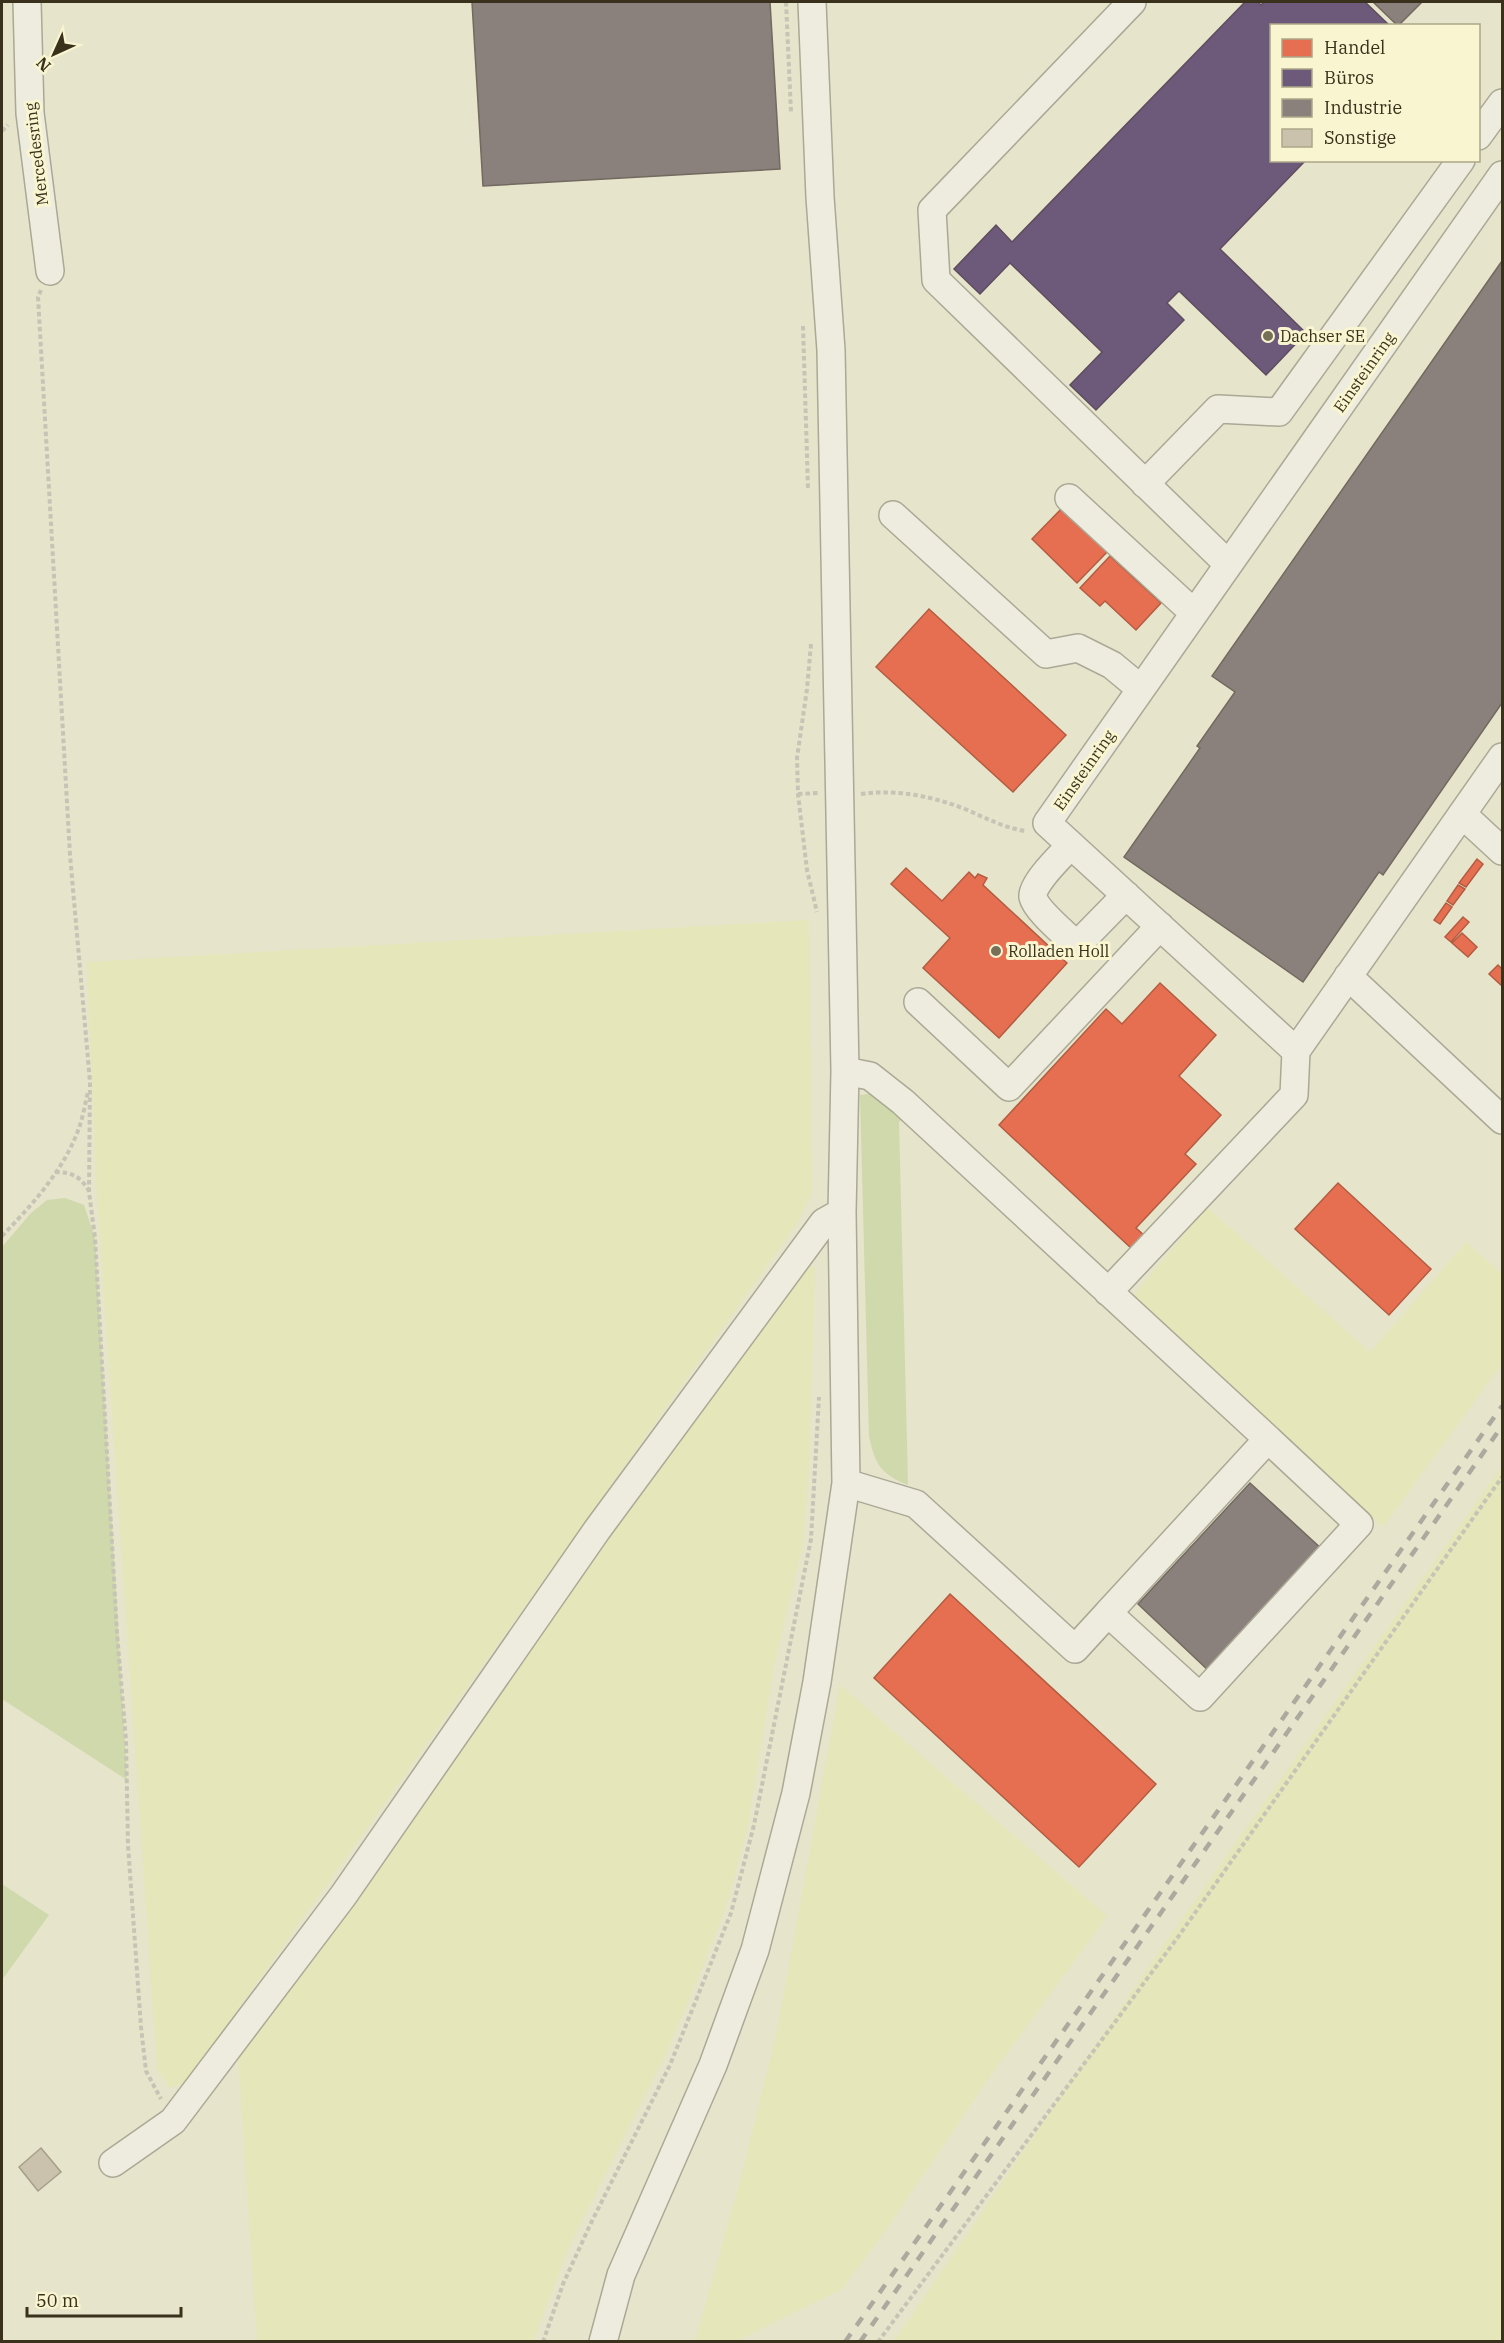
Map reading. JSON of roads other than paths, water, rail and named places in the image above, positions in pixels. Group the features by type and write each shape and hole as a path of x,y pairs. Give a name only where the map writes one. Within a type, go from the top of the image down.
{"street":[{"name":"Mercedesring","path":"27,2 30,113 50,271"},
{"path":"603,2342 621,2275 713,2065 755,1950 796,1793 817,1682 846,1483 842,1212 845,1071 831,350 820,197 812,2"},
{"path":"1132,2 932,210 936,280 1228,564"},
{"path":"1480,135 1503,103"},
{"path":"1145,484 1218,409 1280,412 1460,162"},
{"name":"Einsteinring","path":"1296,1051 1047,823 1503,175"},
{"path":"1070,498 1194,613"},
{"path":"893,515 1046,654 1078,648 1112,665 1141,689"},
{"path":"1108,1292 1294,1095 1296,1051 1503,757"},
{"path":"1462,814 1503,851"},
{"path":"1071,845 1035,886 1033,896 1038,907 1073,942 1082,940 1126,895"},
{"path":"918,1002 1009,1087 1160,926"},
{"path":"1348,976 1503,1120"},
{"path":"845,1071 870,1076 903,1102 1359,1524 1200,1697 1108,1612"},
{"path":"113,2163 173,2121 343,1896 604,1520 824,1222 842,1212"},
{"path":"846,1483 916,1504 1075,1649 1268,1439"}],"railway":[{"path":"845,2342 1502,1406"},
{"path":"860,2342 1502,1426"}],"place":[{"name":"Dachser SE","path":"1268,336"},
{"name":"Rolladen Holl","path":"996,951"}]}
